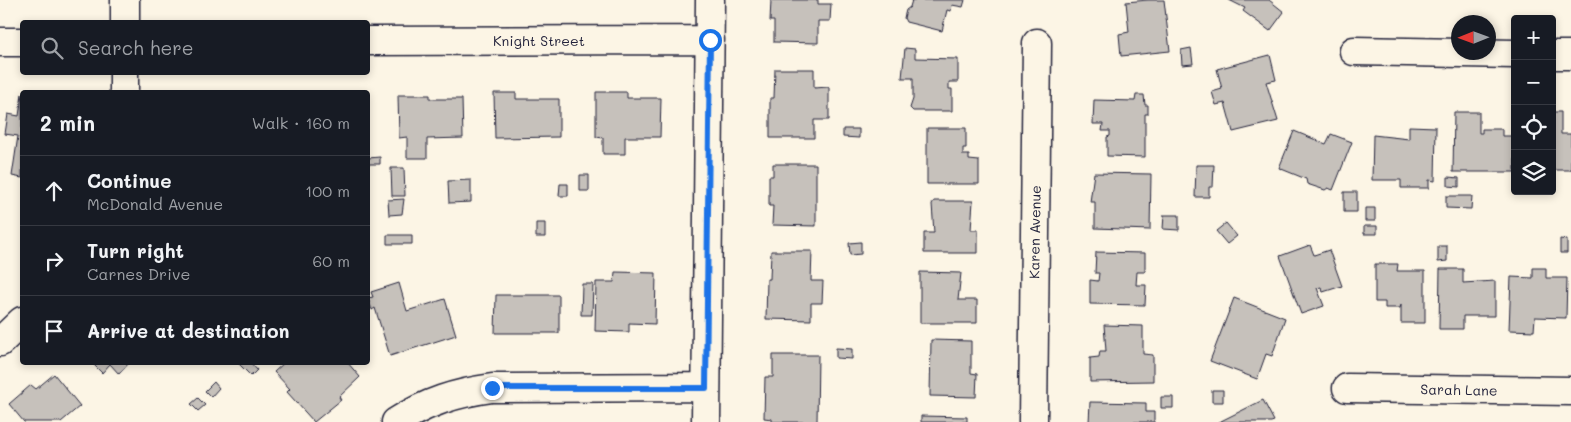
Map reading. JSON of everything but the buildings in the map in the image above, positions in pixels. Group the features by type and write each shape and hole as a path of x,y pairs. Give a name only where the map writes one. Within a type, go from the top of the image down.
{"street":[{"path":"125,0 125,20"},
{"path":"706,422 710,0"},
{"name":"Knight Street","path":"370,41 710,40"},
{"path":"0,42 20,42"},
{"name":"Karen Avenue","path":"1033,422 1037,42"},
{"path":"1354,51 1511,54"},
{"path":"1556,55 1571,55"},
{"path":"124,75 124,90"},
{"path":"0,342 20,323"},
{"path":"396,422 427,403 460,392 492,388 706,388"},
{"name":"Sarah Lane","path":"1347,388 1571,391"}],"route":[{"path":"492,388 706,388 710,40"}]}
